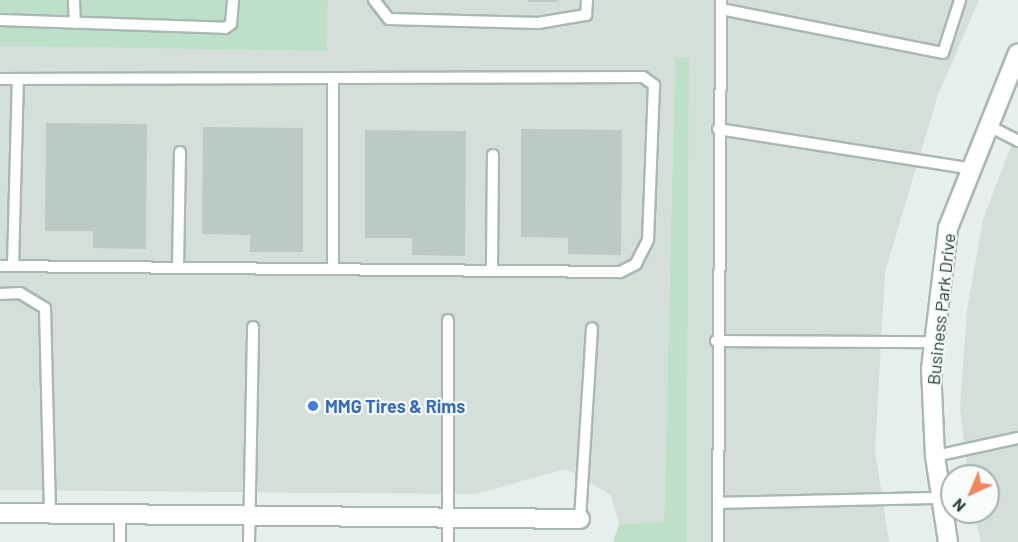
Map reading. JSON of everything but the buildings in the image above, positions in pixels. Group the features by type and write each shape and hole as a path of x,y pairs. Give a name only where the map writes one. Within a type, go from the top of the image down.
{"street":[{"name":"Business Park Drive","path":"940,498 934,456 935,342 948,228 1018,52"},
{"path":"0,513 120,512 580,519"},
{"name":"Business Park Drive","path":"945,524 948,542"}],"lane":[{"path":"74,0 75,23"},
{"path":"0,20 225,28 231,24 233,0"},
{"path":"374,0 389,19 538,23 586,15 587,0"},
{"path":"718,542 716,341 721,4 944,52 960,0"},
{"path":"0,79 333,81 649,78 654,85 648,240 642,257 620,272 492,266 0,266"},
{"path":"13,266 18,79"},
{"path":"333,81 333,267"},
{"path":"989,126 1018,141"},
{"path":"718,129 972,169"},
{"path":"178,267 180,152"},
{"path":"492,266 493,155"},
{"path":"0,294 20,293 45,308 50,513"},
{"path":"448,320 445,518 448,542"},
{"path":"249,542 253,327"},
{"path":"580,519 592,328"},
{"path":"716,341 935,342"},
{"path":"934,456 1018,438"},
{"path":"718,503 940,498"},
{"path":"120,512 120,542"}],"shaded area":[{"path":"328,0 979,0 938,95 885,272 875,450 889,542 687,542 689,58 675,57 664,523 619,524 611,495 566,469 475,494 0,490 0,46 326,51"},
{"path":"1018,128 1018,542 981,542 977,524 1000,524 1000,464 967,464 960,407 967,310 983,219"}],"green space":[{"path":"0,0 328,0 327,51 0,46"},
{"path":"675,57 689,58 687,542 613,542 619,524 664,522"}],"place":[{"name":"MMG Tires & Rims","path":"313,406"}]}
